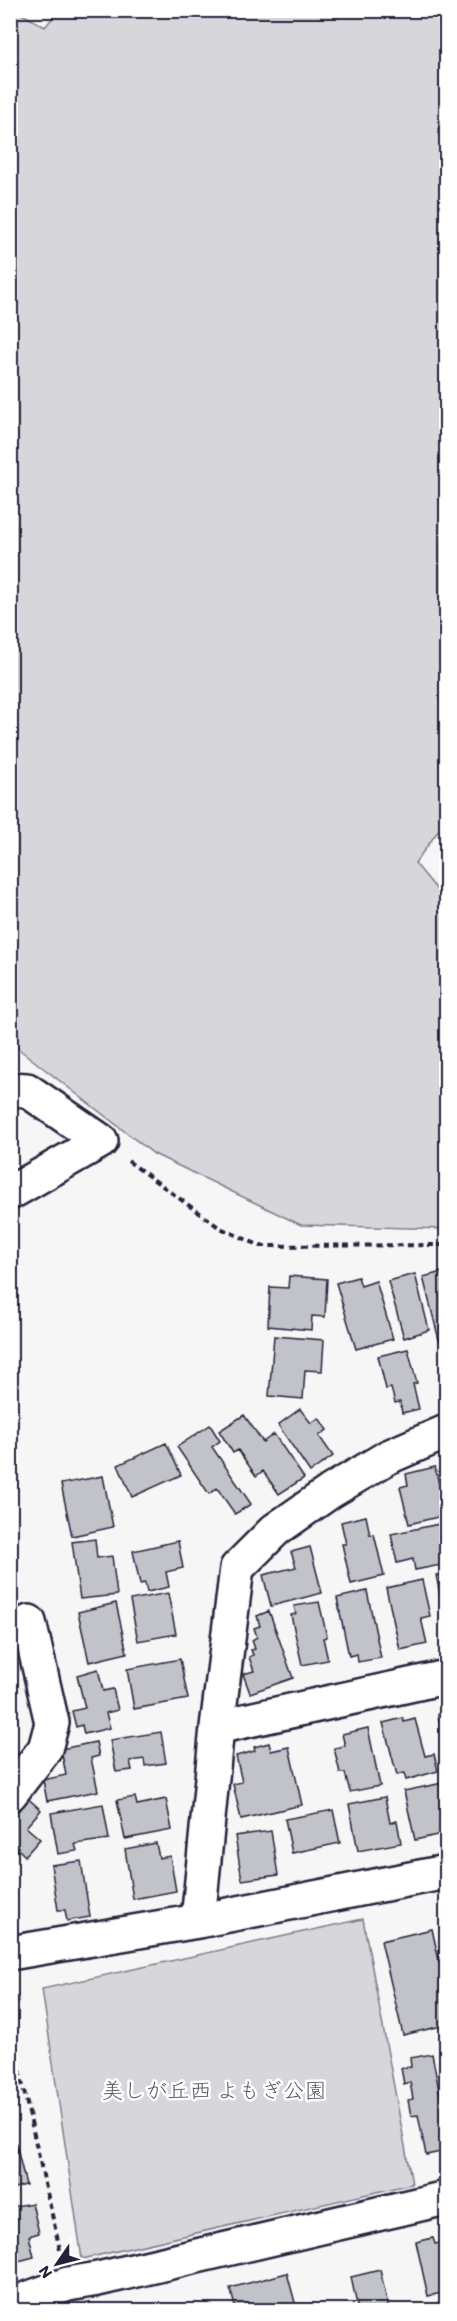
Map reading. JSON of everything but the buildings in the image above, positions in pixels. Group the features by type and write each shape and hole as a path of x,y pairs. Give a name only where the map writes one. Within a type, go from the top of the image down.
{"street":[{"path":"10,1089 27,1090 101,1141 10,1193"},
{"path":"198,1922 217,1727 237,1568 275,1530 331,1491 388,1457 447,1432"},
{"path":"10,1794 45,1749 52,1723 29,1622"},
{"path":"217,1727 447,1677"},
{"path":"10,1953 198,1922 447,1872"},
{"path":"10,2305 68,2284 447,2198"}],"path":[{"path":"101,1141 220,1228 261,1246 447,1245"},
{"path":"10,2029 68,2284"}],"green space":[{"path":"59,10 446,11 446,820 415,863 446,901 446,1229 301,1225 154,1154 11,1043 10,11 17,11 45,27"},
{"name":"美しが丘西 よもぎ公園","path":"363,1919 412,2184 82,2259 42,1989"}]}
